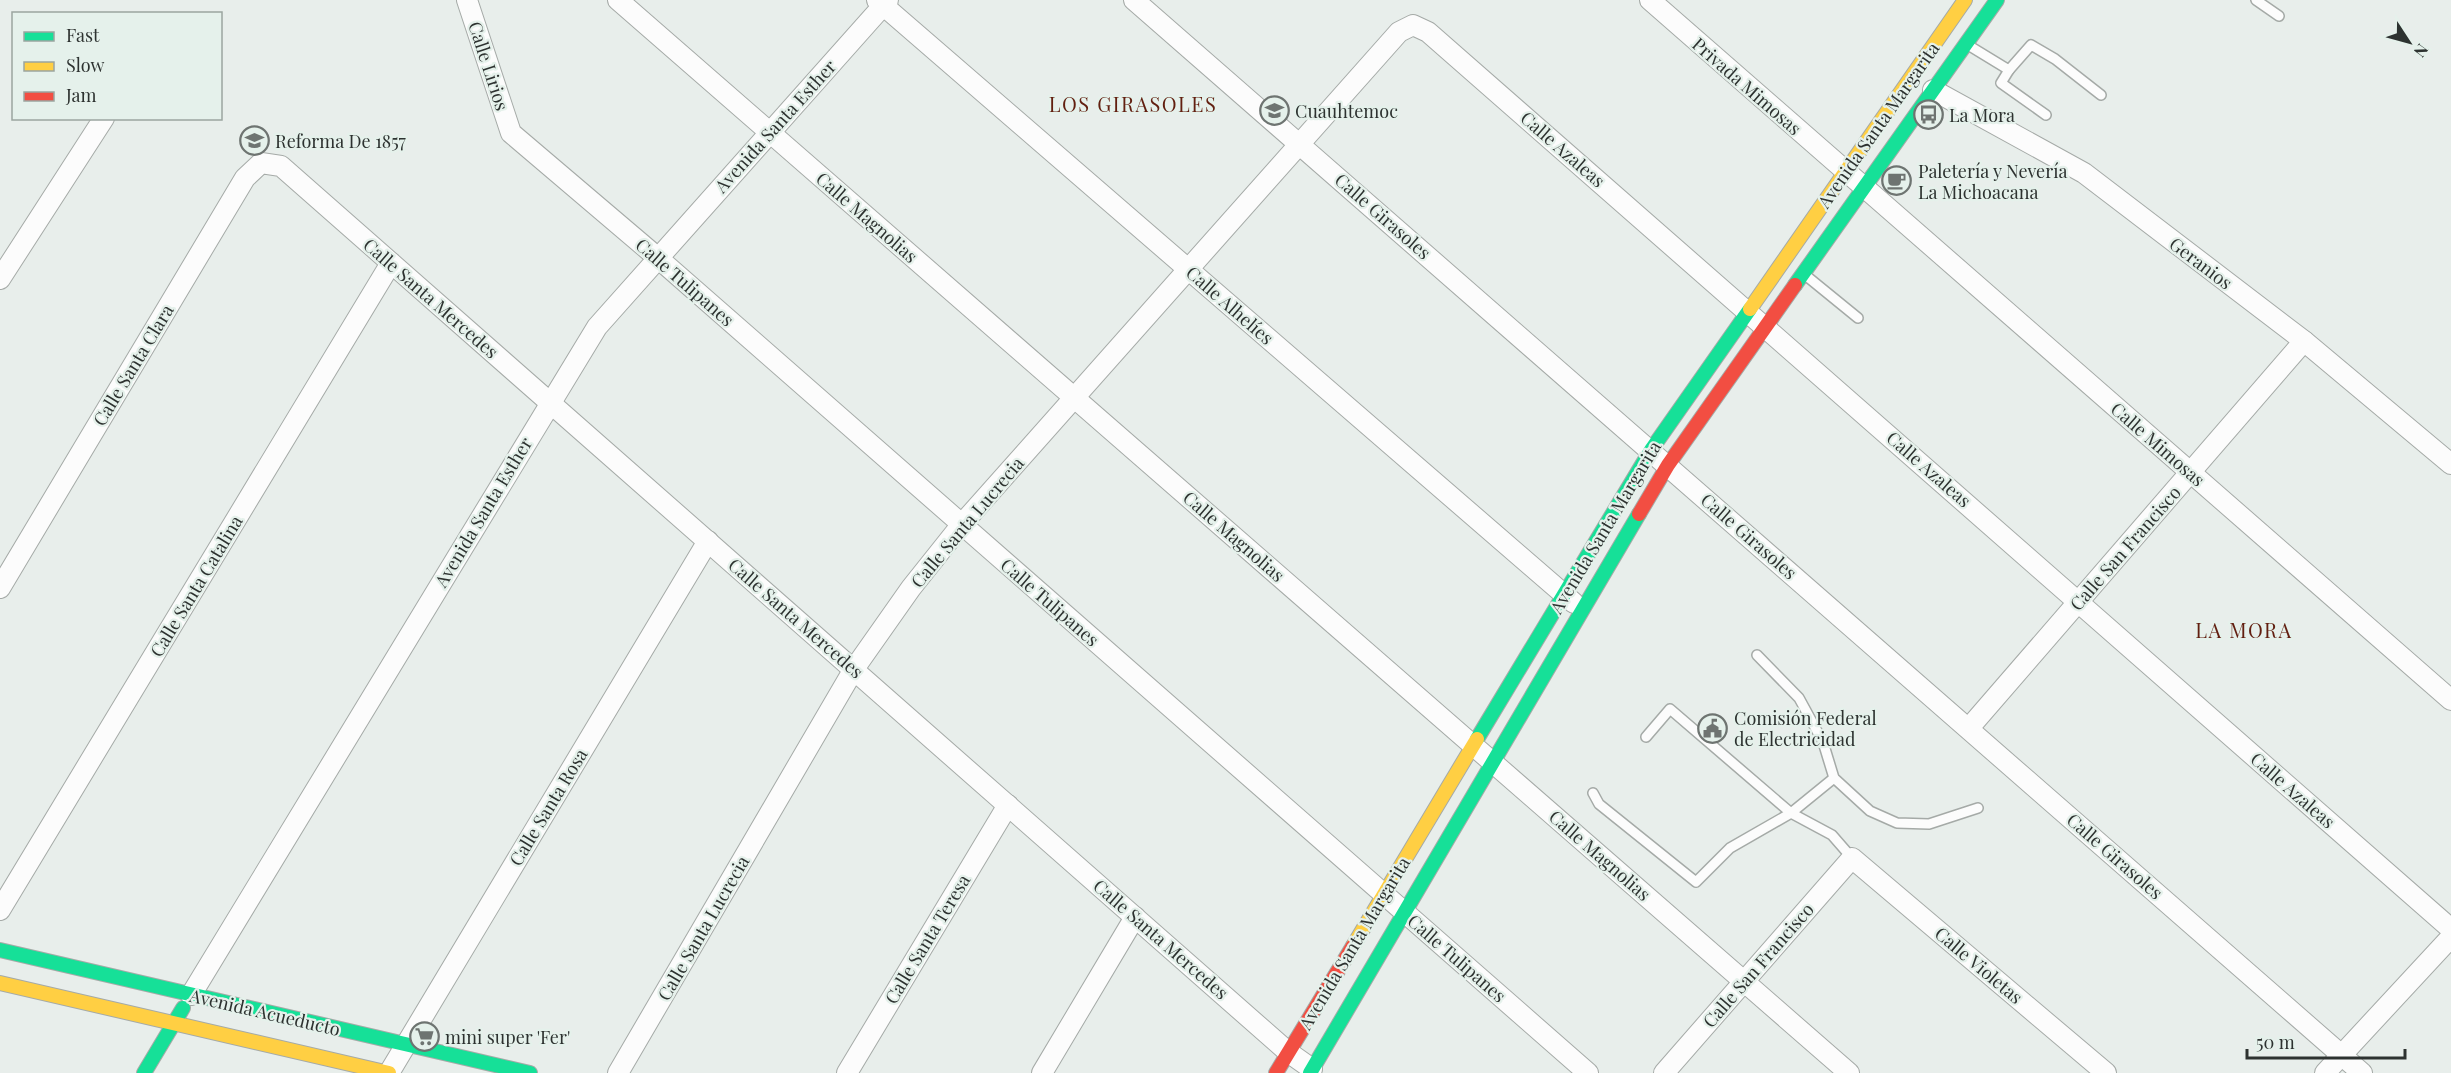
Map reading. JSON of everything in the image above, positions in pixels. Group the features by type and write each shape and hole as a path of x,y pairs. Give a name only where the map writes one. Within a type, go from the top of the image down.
{"main road":[{"name":"Avenida Santa Margarita","path":"1311,1071 1403,911 1668,465 1997,0"},
{"name":"Avenida Santa Margarita","path":"1276,1073 1651,450 1845,171 1959,2"},
{"name":"Avenida Acueducto","path":"0,950 530,1073"},
{"name":"Avenida Acueducto","path":"0,983 389,1073"},
{"name":"Avenida Santa Esther","path":"144,1073 191,994"}],"street":[{"name":"Calle Lirios","path":"467,0 511,133"},
{"name":"Calle Magnolias","path":"618,0 1849,1073"},
{"name":"Calle Girasoles","path":"1134,0 2362,1073"},
{"name":"Privada Mimosas","path":"1650,0 1864,188"},
{"name":"Avenida Santa Esther","path":"191,994 597,327 883,2"},
{"name":"Calle Alhelíes","path":"883,2 1582,610"},
{"path":"1959,2 1978,27"},
{"name":"Calle Azaleas","path":"1399,32 1413,25 1428,32 1749,310 2451,929"},
{"name":"Calle Santa Lucrecia","path":"618,1073 854,669 911,588 962,524 1399,32"},
{"name":"Geranios","path":"1933,90 2084,173 2304,341 2451,464"},
{"path":"0,279 103,120"},
{"name":"Calle Tulipanes","path":"511,133 658,258 1588,1073"},
{"name":"Calle Santa Clara","path":"0,588 245,178 261,163 281,166"},
{"name":"Calle Santa Mercedes","path":"281,166 1311,1071"},
{"name":"Calle Mimosas","path":"1864,188 2451,700"},
{"name":"Calle Santa Catalina","path":"0,910 391,263"},
{"name":"Calle San Francisco","path":"1969,728 2304,341"},
{"name":"Calle Santa Rosa","path":"389,1073 708,541"},
{"name":"Calle Santa Teresa","path":"847,1073 1008,805"},
{"name":"Calle San Francisco","path":"1664,1073 1852,858"},
{"name":"Calle Violetas","path":"1852,858 2106,1073"},
{"path":"1042,1073 1135,917"},
{"path":"2325,1073 2451,937"}],"lane":[{"path":"2256,0 2279,16"},
{"path":"1965,44 2009,70"},
{"path":"2046,115 2001,83 2031,45 2055,59 2101,96"},
{"path":"1803,273 1858,318"},
{"path":"1757,655 1799,698 1823,742 1834,778 1870,811 1897,823 1929,824 1978,808"},
{"path":"1646,737 1670,709 1791,813 1832,835 1852,858"},
{"path":"1593,793 1599,804 1696,882 1730,848 1791,813 1834,778"}],"traffic: fast":[{"path":"1795,285 1997,0"},
{"path":"1477,739 1651,450 1750,309"},
{"path":"1310,1073 1639,514"},
{"path":"0,950 530,1073"},
{"path":"144,1073 183,1008"}],"traffic: slow":[{"path":"1750,309 1965,0"},
{"path":"1353,946 1477,739"},
{"path":"0,983 389,1073"}],"traffic: jam":[{"path":"1639,514 1668,465 1795,285"},
{"path":"1276,1073 1353,946"}],"place":[{"name":"Cuauhtemoc","path":"1274,111"},
{"name":"La Mora","path":"1928,115"},
{"name":"Reforma De 1857","path":"254,141"},
{"name":"Paletería y Nevería La Michoacana","path":"1897,181"},
{"name":"Comisión Federal de Electricidad","path":"1713,728"},
{"name":"mini super 'Fer'","path":"424,1037"}],"district":[{"name":"LOS GIRASOLES","path":"1133,103"},
{"name":"LA MORA","path":"2244,629"}]}
